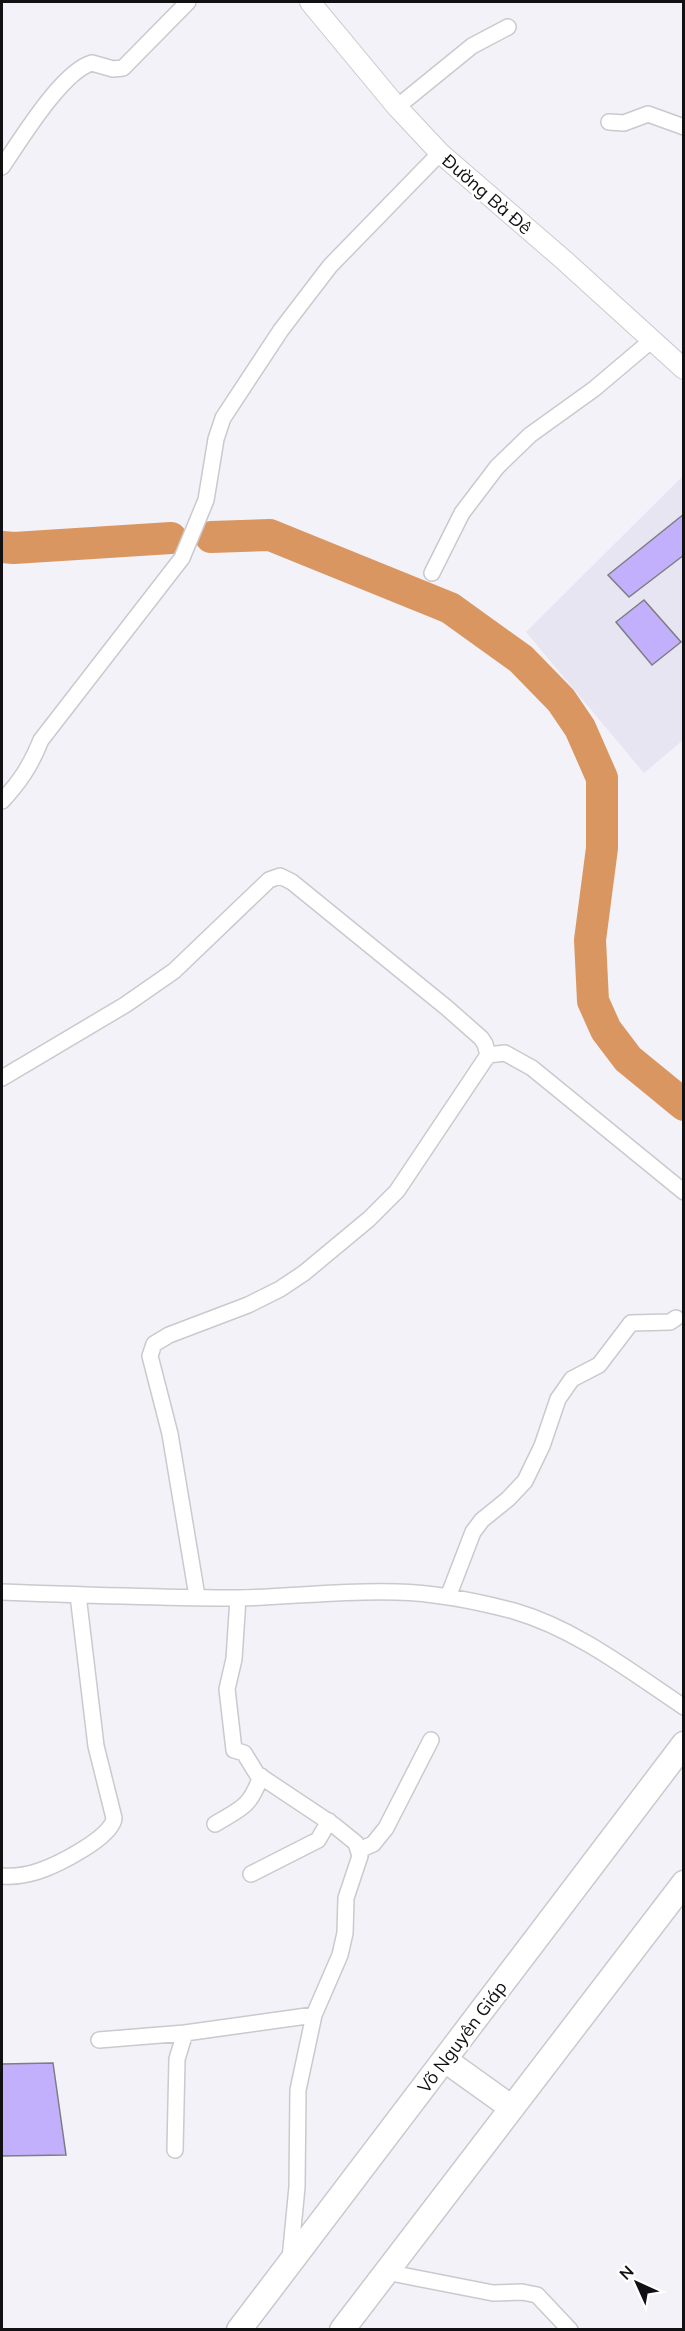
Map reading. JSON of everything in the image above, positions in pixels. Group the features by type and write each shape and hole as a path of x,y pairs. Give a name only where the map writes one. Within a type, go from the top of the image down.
{"main road":[{"name":"Võ Nguyên Giáp","path":"239,2330 684,1744"},
{"path":"342,2330 684,1883"},
{"path":"445,2060 512,2108"}],"street":[{"path":"2,167 54,95 80,69 93,63 113,69 123,68 188,2"},
{"name":"Đường Bà Đê","path":"308,2 397,107 440,153 565,261 684,369"},
{"path":"397,107 472,46 508,27"},
{"path":"609,122 624,123 648,114 684,127"},
{"path":"2,801 26,773 41,740 182,558 206,500 216,439 223,418 281,330 330,266 440,153"},
{"path":"432,573 462,513 497,467 530,435 594,389 652,340"},
{"path":"2,1077 143,993 186,960 269,880 280,876 292,882 447,1008 485,1044 488,1055 397,1191 369,1219 304,1273 280,1289 248,1305 169,1335 154,1344 150,1356 170,1434 197,1596"},
{"path":"488,1055 505,1053 532,1068 684,1192"},
{"path":"448,1597 473,1532 525,1480 542,1446 558,1399 572,1379 599,1365 632,1323 670,1322 676,1318"},
{"path":"2,1592 238,1598 398,1592 448,1597 515,1612 553,1626 578,1639 684,1707"},
{"path":"2,1876 16,1876 41,1870 99,1840 114,1824 96,1746 78,1595"},
{"path":"238,1598 234,1659 227,1689 234,1750 244,1753 261,1776 329,1821 356,1843 360,1856 346,1898 345,1933 340,1955 314,2015 298,2097 297,2187 290,2264"},
{"path":"359,1850 373,1844 386,1828 431,1740"},
{"path":"215,1824 246,1805 253,1797 261,1776"},
{"path":"251,1874 318,1840 329,1821"},
{"path":"99,2040 185,2033 314,2015"},
{"path":"175,2150 177,2059 185,2033"},
{"path":"386,2272 493,2293 522,2292 537,2295 570,2330"}],"shaded area":[{"path":"683,476 683,740 644,773 526,632"}],"building":[{"path":"684,514 684,555 629,597 608,575"},
{"path":"644,600 681,642 652,665 616,622"},
{"path":"53,2063 66,2155 2,2156 2,2064"}],"waterway":[{"path":"211,537 270,535 450,608 521,659 561,700 580,728 602,778 602,848 590,940 593,1001 606,1030 628,1059 684,1105"},
{"path":"2,547 171,538"}]}
